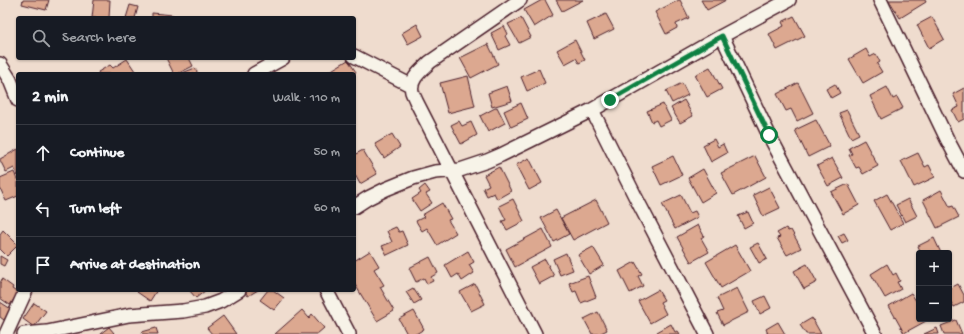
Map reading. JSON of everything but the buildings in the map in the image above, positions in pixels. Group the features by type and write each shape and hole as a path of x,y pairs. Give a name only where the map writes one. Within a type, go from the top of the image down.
{"street":[{"path":"520,0 430,62 418,73 412,86 412,92 535,334"},
{"path":"356,206 368,198 413,178 436,172 453,171 487,161 592,110 722,36 789,0"},
{"path":"880,0 964,171"},
{"path":"722,36 769,135 875,334"},
{"path":"356,57 412,86"},
{"path":"258,72 279,60"},
{"path":"0,64 10,80 16,95"},
{"path":"592,110 707,334"},
{"path":"6,334 25,292"},
{"path":"24,334 47,332 129,315 183,311 205,307 221,301 236,292"},
{"path":"327,292 349,334"}],"route":[{"path":"610,100 722,36 769,135"}]}
